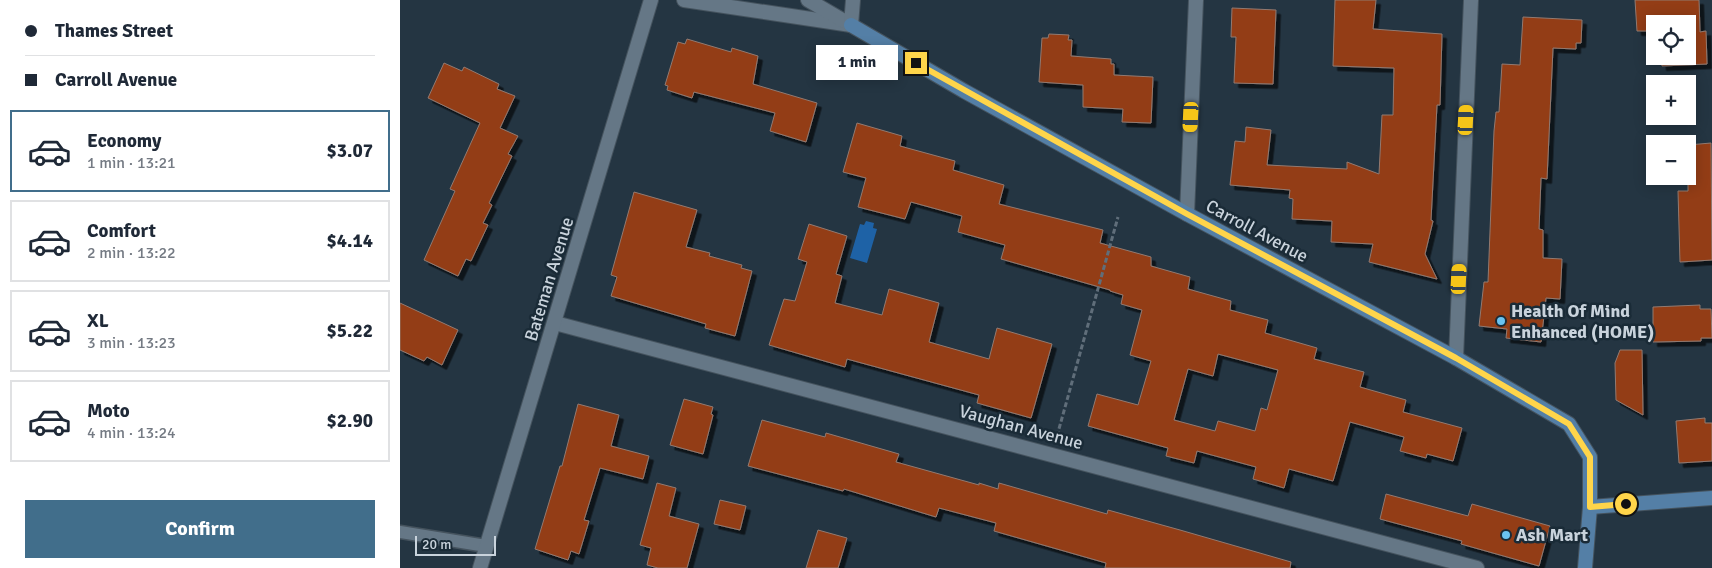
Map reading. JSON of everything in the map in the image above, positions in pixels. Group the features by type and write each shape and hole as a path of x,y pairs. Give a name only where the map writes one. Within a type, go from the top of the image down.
{"main road":[{"name":"Carroll Avenue","path":"851,25 1187,214 1456,358 1569,424 1590,457 1590,507 1585,568"},
{"path":"1590,507 1712,498"}],"street":[{"name":"Bateman Avenue","path":"480,568 651,0"},
{"name":"Carroll Avenue","path":"684,0 851,25"},
{"name":"Carroll Avenue","path":"808,0 851,25"},
{"path":"851,25 853,0"},
{"path":"1187,214 1196,0"},
{"path":"1456,358 1472,0"},
{"name":"Vaughan Avenue","path":"555,323 1477,568"}],"lane":[{"path":"400,532 486,546"}],"path":[{"path":"1056,442 1118,217"}],"water":[{"path":"866,221 874,223 873,228 877,229 867,263 850,258 860,224 864,225"}],"building":[{"path":"1335,0 1376,0 1373,29 1442,34 1440,105 1437,105 1431,220 1433,221 1425,254 1437,279 1369,262 1373,244 1331,242 1332,221 1292,219 1293,199 1289,198 1290,190 1230,185 1235,141 1245,142 1246,127 1271,130 1267,165 1347,169 1347,162 1379,174 1382,115 1393,115 1394,68 1333,66"},
{"path":"1635,0 1699,0 1700,32 1706,31 1707,64 1696,64 1696,15 1646,15 1646,31 1637,31"},
{"path":"1232,8 1276,10 1273,84 1234,83 1236,37 1231,37"},
{"path":"1523,17 1582,20 1581,43 1576,43 1576,49 1553,48 1547,179 1541,178 1539,229 1543,230 1543,258 1562,259 1560,299 1546,298 1541,342 1506,338 1507,329 1479,326 1484,282 1488,282 1494,131 1496,112 1499,112 1502,64 1520,65"},
{"path":"1049,34 1069,35 1068,40 1072,40 1071,56 1111,59 1111,64 1114,64 1114,75 1153,77 1151,123 1122,122 1123,109 1083,107 1083,85 1039,82 1042,38 1048,38"},
{"path":"687,39 731,52 732,48 758,56 753,84 817,103 806,142 770,131 775,113 694,92 692,98 667,90 668,86 665,85 678,42 685,44"},
{"path":"444,63 462,71 464,67 499,84 497,89 515,96 500,128 518,136 508,154 512,156 489,203 492,205 483,223 488,225 471,261 466,259 458,276 424,260 455,191 450,189 480,123 428,98"},
{"path":"857,123 902,136 900,146 955,161 953,170 1004,185 999,204 1103,230 1100,243 1151,257 1151,266 1190,277 1188,289 1231,301 1230,310 1268,320 1265,333 1317,348 1314,359 1364,372 1360,387 1406,400 1403,412 1462,428 1453,461 1427,454 1426,458 1400,451 1404,437 1350,422 1333,481 1289,469 1284,488 1253,479 1256,467 1197,451 1194,463 1166,456 1168,448 1088,426 1097,394 1138,405 1151,361 1130,355 1142,310 1121,304 1123,295 1110,290 1001,259 1005,245 958,232 962,216 911,202 905,219 858,207 866,178 843,172","holes":["1218,354 1278,370 1267,410 1261,408 1255,431 1218,421 1215,431 1174,420 1188,369 1213,376"]},
{"path":"1711,143 1712,260 1680,262 1678,191 1688,191 1688,185 1696,185 1696,144"},
{"path":"634,192 697,210 686,247 710,253 709,256 742,265 741,268 752,271 735,336 705,328 706,324 611,296 617,277 611,275"},
{"path":"809,224 847,236 836,274 842,276 835,303 882,315 889,289 939,303 929,342 989,359 997,328 1052,344 1031,418 977,403 979,395 847,359 845,367 769,345 784,299 795,301 807,262 798,259"},
{"path":"400,303 458,330 442,365 427,357 424,361 400,350"},
{"path":"1700,305 1700,309 1711,309 1712,338 1701,338 1701,341 1653,342 1653,307"},
{"path":"1620,350 1642,350 1643,415 1616,400 1615,363"},
{"path":"684,399 713,407 711,414 713,415 703,454 670,445"},
{"path":"578,404 619,415 611,446 649,456 643,479 600,468 584,520 589,521 579,554 571,551 568,560 535,549 560,466 562,466"},
{"path":"1705,418 1705,423 1712,423 1712,461 1679,463 1676,421"},
{"path":"762,420 825,437 826,433 899,454 896,462 979,485 979,483 998,489 999,483 1107,514 1108,510 1180,530 1291,562 1290,568 1105,568 1106,563 994,531 996,523 939,508 936,517 844,489 843,491 748,466"},
{"path":"657,483 676,488 669,516 699,524 687,568 658,568 647,565 651,548 640,545"},
{"name":"Ash Mart","path":"1386,494 1468,516 1472,504 1550,526 1539,566 1461,544 1462,541 1380,519"},
{"path":"720,500 746,506 740,530 714,524"},
{"path":"818,530 847,538 838,568 806,568"}],"place":[{"name":"Health Of Mind Enhanced (HOME)","path":"1501,321"},
{"name":"Ash Mart","path":"1506,535"}],"route":[{"path":"916,63 1187,214 1456,358 1569,424 1590,457 1590,507 1626,504"}]}
